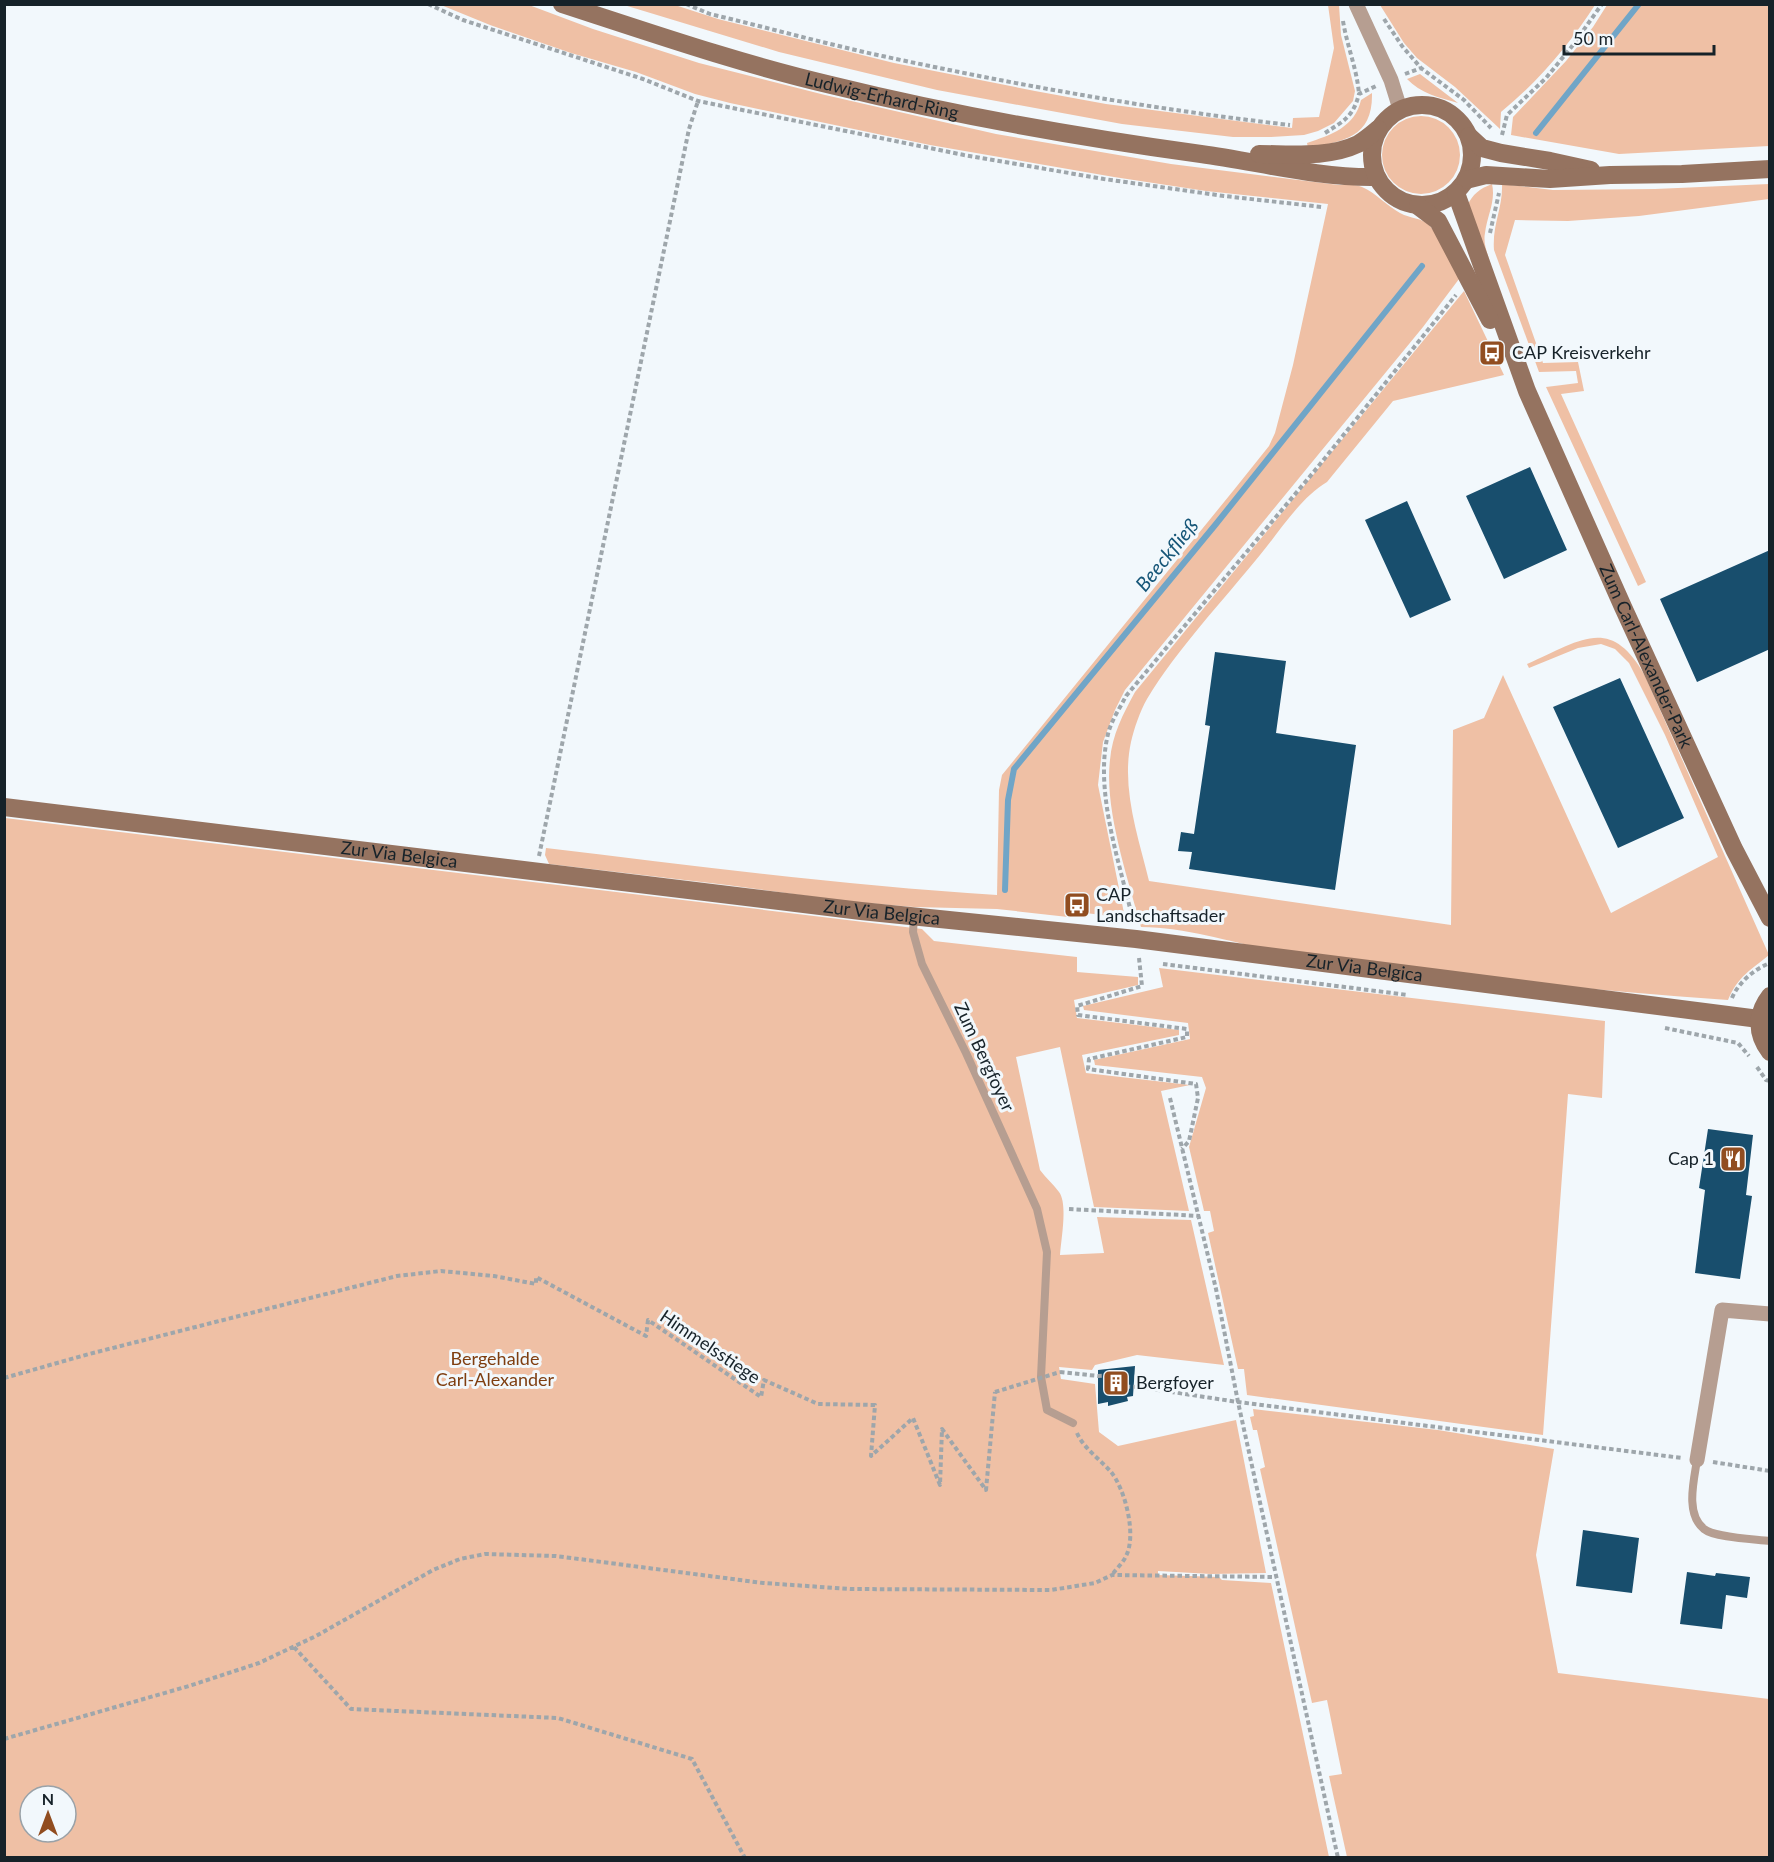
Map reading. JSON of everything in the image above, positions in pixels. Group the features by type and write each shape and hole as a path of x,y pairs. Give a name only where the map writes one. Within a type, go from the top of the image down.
{"street":[{"name":"Ludwig-Erhard-Ring","path":"562,4 679,42 830,85 978,118 1126,144 1309,171 1376,177"},
{"path":"1352,9 1390,80 1401,110"},
{"path":"1610,175 1550,161 1501,145 1482,148 1469,136 1461,123 1448,112 1433,106 1416,105 1401,110 1379,128 1373,144 1372,160 1376,177 1383,188 1393,197 1418,206 1438,203 1461,187 1486,175 1550,179 1770,169"},
{"name":"Ludwig-Erhard-Ring","path":"1207,155 1312,154 1345,149 1361,143 1379,128"},
{"path":"1461,187 1472,166 1473,151 1469,136"},
{"name":"Zum Carl-Alexander-Park","path":"1461,187 1527,391"},
{"name":"Zum Carl-Alexander-Park","path":"1418,206 1438,221 1527,391 1734,849 1770,918"},
{"name":"Zur Via Belgica","path":"4,807 914,916 1136,939 1759,1019"},
{"path":"1770,996 1763,1005 1759,1019 1759,1032 1770,1052"},
{"path":"1697,1460 1722,1310 1769,1311"}],"lane":[{"name":"Zum Bergfoyer","path":"914,916 913,932 922,963 1037,1209 1047,1252 1041,1377 1044,1396 1047,1410 1073,1423"},
{"path":"1697,1460 1692,1499 1698,1522 1704,1529 1714,1534 1770,1541"}],"path":[{"path":"428,4 472,24 643,79 698,101 964,155 1191,192 1322,207"},
{"path":"686,4 710,14 871,54 1026,85 1197,114 1290,124"},
{"path":"1501,145 1507,115 1546,78 1574,45 1602,4"},
{"path":"1323,134 1345,121 1355,109 1359,94 1358,81 1343,21 1352,9"},
{"path":"1380,13 1402,46 1421,68 1464,100 1493,130 1501,145"},
{"path":"1359,94 1421,68"},
{"path":"536,871 690,129 698,101"},
{"path":"1501,145 1511,138"},
{"path":"1489,237 1499,191 1500,175"},
{"path":"1136,939 1104,795 1109,732 1126,696 1317,468 1468,279"},
{"path":"1150,962 1139,960 1142,986 1077,1006 1078,1016 1187,1029 1187,1037 1089,1059 1088,1070 1196,1084 1198,1098 1188,1141 1182,1149"},
{"path":"1161,963 1411,996"},
{"path":"1663,1028 1738,1043 1766,1080 1770,1080"},
{"path":"1170,1098 1200,1216 1238,1402 1338,1857"},
{"path":"1069,1209 1200,1216"},
{"name":"Himmelsstiege","path":"4,1378 89,1354 397,1276 441,1271 494,1276 536,1284 536,1277 646,1336 648,1320 761,1397 764,1380 818,1404 875,1405 871,1456 913,1418 940,1485 942,1429 987,1490 995,1392 1060,1372 1098,1376 1127,1375 1105,1386 1139,1387 1238,1402"},
{"path":"1238,1402 1770,1471"},
{"path":"1073,1423 1080,1440 1112,1474 1126,1505 1131,1539 1126,1556 1112,1575"},
{"path":"4,1739 189,1686 259,1663 294,1647 433,1570 460,1559 485,1554 556,1556 764,1583 851,1588 1051,1590 1095,1583 1112,1575 1276,1578"},
{"path":"294,1647 351,1709 558,1718 692,1759 745,1857"}],"green space":[{"path":"441,5 529,5 593,29 699,63 825,95 996,134 1171,164 1359,186 1400,213 1427,223 1435,232 1459,279 1423,327 1125,690 1115,710 1103,742 1098,785 1125,918 1078,912 1077,918 997,909 914,907 843,901 549,864 545,855 546,848 827,881 997,895 999,790 1002,775 1269,446 1275,433 1293,365 1328,204 1206,191 1114,177 930,145 730,103 695,94 636,72 571,53"},
{"path":"624,5 675,5 718,19 894,63 1035,91 1106,104 1292,128 1293,118 1319,117 1334,48 1328,5 1339,5 1341,35 1355,91 1353,101 1334,123 1304,135 1233,137 1122,124 937,90 779,52"},
{"path":"1380,5 1595,5 1552,62 1501,112 1500,129 1455,87 1417,58 1404,43"},
{"path":"1607,5 1769,5 1769,146 1619,154 1511,135 1513,117 1566,61"},
{"path":"1420,74 1458,103 1424,91 1407,79"},
{"path":"1372,93 1368,119 1362,128 1345,139 1308,148 1307,143 1325,137 1348,123 1358,109 1361,100"},
{"path":"1421,116 1436,119 1449,127 1457,140 1460,155 1457,170 1449,183 1436,191 1421,194 1406,191 1393,183 1385,170 1382,155 1385,140 1393,127 1406,119"},
{"path":"1492,184 1492,202 1485,237 1490,262 1467,206 1477,192"},
{"path":"1502,184 1553,190 1655,189 1769,184 1769,199 1639,216 1568,221 1515,220 1505,255 1543,363 1578,362 1584,391 1561,394 1646,582 1638,586 1546,387 1578,383 1576,371 1539,372 1494,250"},
{"path":"1464,291 1504,375 1393,401 1327,482 1308,497 1291,516 1186,643 1144,704 1131,742 1128,777 1132,812 1149,881 1451,925 1453,730 1484,718 1503,675 1611,913 1718,857 1665,735 1629,663 1615,649 1601,644 1578,648 1529,668 1527,664 1578,642 1592,638 1606,639 1619,644 1632,656 1645,676 1769,955 1741,979 1728,1000 1563,986 1399,967 1289,953 1197,933 1141,927 1118,844 1110,800 1109,779 1113,742 1126,708 1135,692"},
{"name":"Bergehalde Carl-Alexander","path":"5,818 922,929 934,941 1077,957 1077,972 1138,977 1138,985 1074,1000 1077,1018 1179,1030 1179,1035 1082,1055 1086,1073 1190,1085 1161,1091 1189,1211 1094,1207 1060,1047 1016,1057 1040,1170 1062,1197 1064,1213 1060,1255 1104,1253 1097,1217 1191,1220 1224,1365 1137,1355 1095,1365 1092,1370 1059,1367 1061,1379 1095,1384 1099,1432 1118,1446 1236,1420 1266,1573 1211,1574 1158,1571 1158,1575 1219,1577 1222,1580 1271,1583 1329,1857 5,1857"},
{"path":"1159,968 1605,1021 1602,1098 1568,1094 1543,1435 1247,1395 1244,1369 1238,1369 1208,1233 1214,1231 1210,1211 1204,1211 1189,1147 1206,1088 1202,1077 1095,1065 1094,1060 1190,1039 1188,1023 1084,1010 1083,1006 1163,987"},
{"path":"1253,1409 1438,1430 1554,1449 1536,1555 1558,1673 1769,1699 1769,1857 1347,1857 1329,1776 1342,1774 1327,1700 1312,1703 1260,1469 1265,1467 1257,1430 1253,1430 1250,1417 1254,1416"}],"building":[{"path":"1530,467 1567,550 1504,579 1466,496"},
{"path":"1407,501 1451,600 1410,618 1365,520"},
{"path":"1770,550 1770,649 1697,682 1660,599"},
{"path":"1215,652 1286,661 1276,733 1356,745 1335,890 1189,869 1192,852 1178,851 1181,832 1194,834 1210,726 1205,725"},
{"path":"1620,678 1684,818 1618,848 1553,707"},
{"path":"1708,1129 1753,1135 1746,1195 1752,1196 1740,1279 1695,1273 1705,1190 1699,1188"},
{"name":"Bergfoyer","path":"1135,1366 1133,1396 1127,1397 1128,1401 1108,1406 1108,1402 1098,1404 1098,1370"},
{"path":"1583,1530 1639,1538 1632,1593 1576,1586"},
{"path":"1687,1572 1750,1577 1747,1598 1726,1595 1722,1629 1680,1624"}],"waterway":[{"name":"Beeckfließ","path":"1536,133 1639,4"},
{"name":"Beeckfließ","path":"1005,890 1008,800 1014,769 1216,524 1422,266"}],"place":[{"name":"CAP Kreisverkehr","path":"1492,353"},
{"name":"CAP Landschaftsader","path":"1077,905"},
{"name":"Cap 1","path":"1733,1159"},
{"name":"Bergfoyer","path":"1116,1383"}]}
